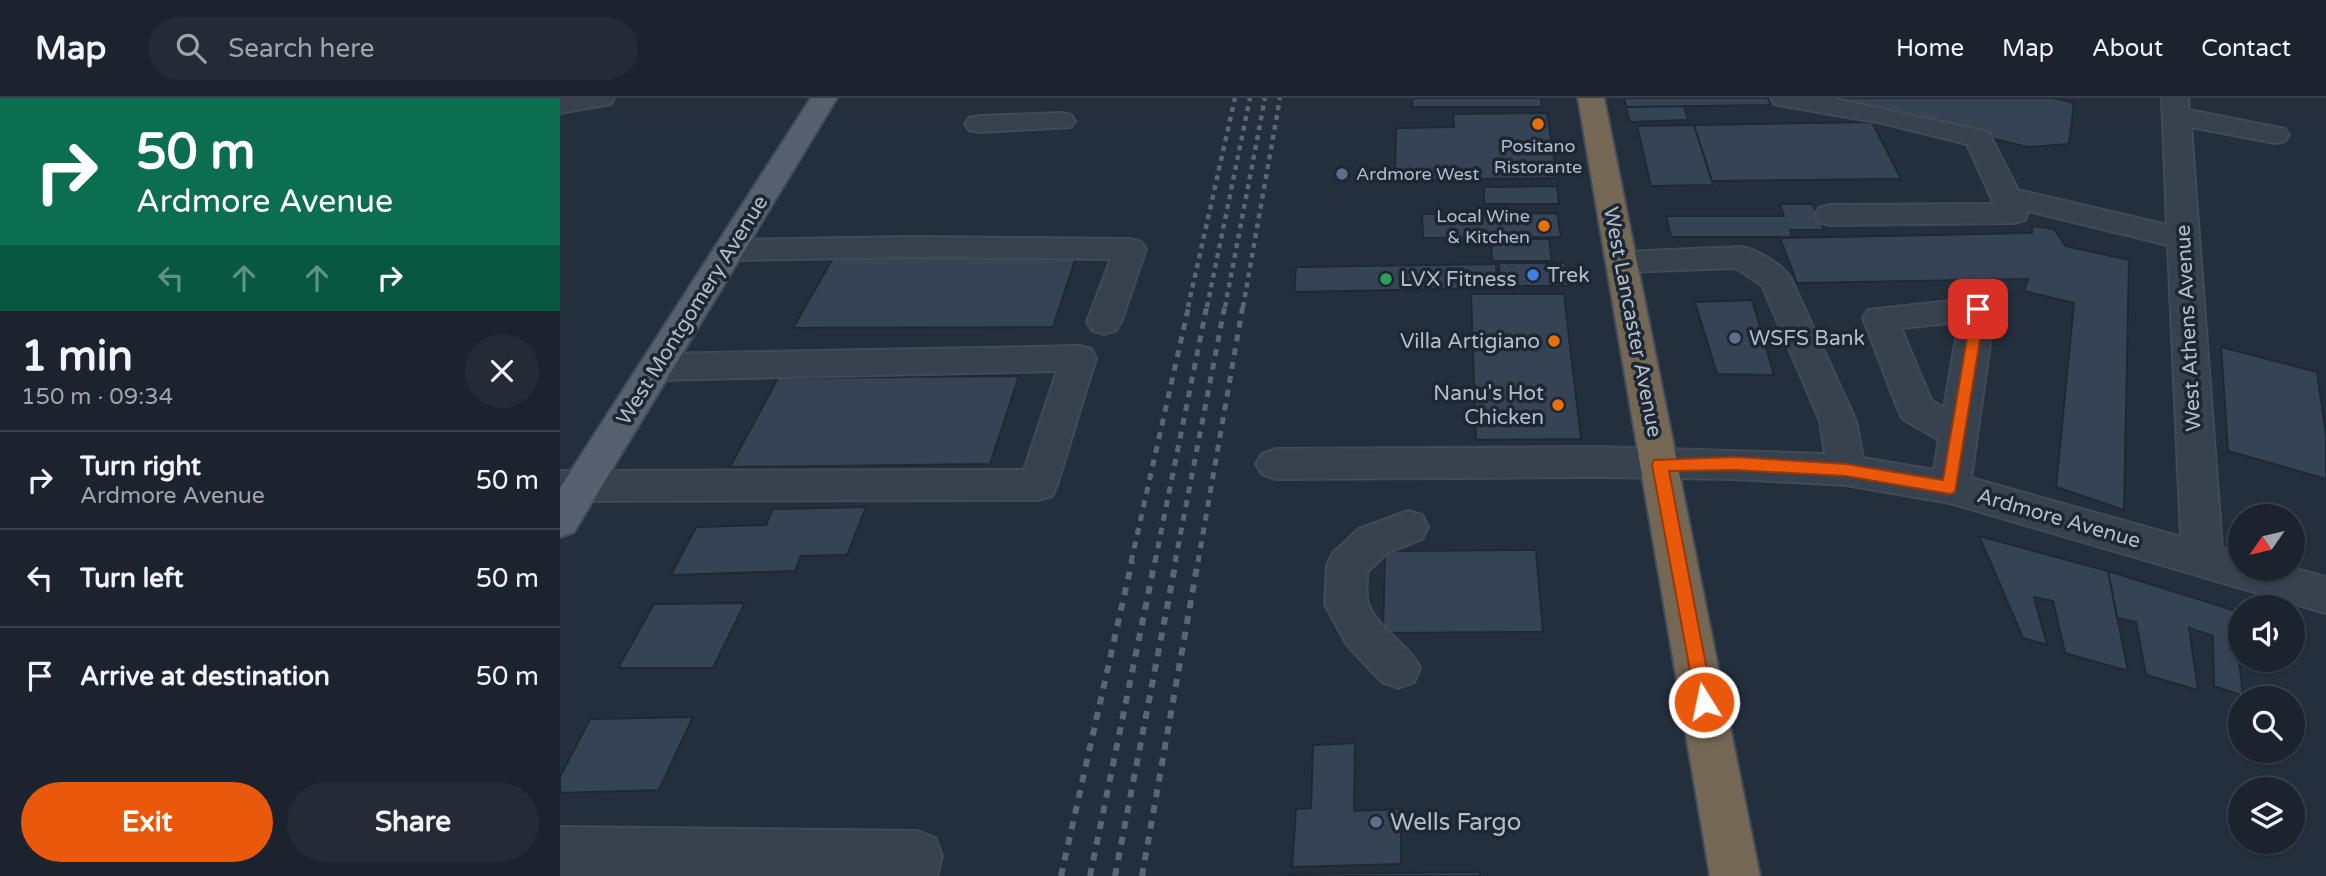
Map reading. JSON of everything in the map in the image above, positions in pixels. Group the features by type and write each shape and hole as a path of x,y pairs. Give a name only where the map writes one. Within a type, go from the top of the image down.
{"highway":[{"name":"West Lancaster Avenue","path":"1591,98 1735,876"}],"main road":[{"name":"West Montgomery Avenue","path":"560,521 572,486 656,368 824,98"}],"street":[{"path":"560,105 601,98"},
{"path":"1784,98 1882,115 1978,138 2014,213 1830,215"},
{"path":"2175,107 2275,135"},
{"name":"West Athens Avenue","path":"2175,107 2202,558"},
{"path":"979,124 1061,121"},
{"path":"2008,197 2183,239"},
{"path":"729,250 912,247 1130,249 1104,322"},
{"path":"1622,262 1742,257 1775,279 1838,421 1846,470"},
{"path":"572,486 1038,485 1079,358 656,368"},
{"path":"1950,488 1958,434"},
{"name":"Ardmore Avenue","path":"1275,464 1598,462 1735,464 1846,470 1950,488 2202,558 2326,596"},
{"path":"1398,668 1362,632 1346,604 1347,565 1373,541 1408,527"},
{"path":"560,852 917,856 912,876"}],"building":[{"path":"1413,98 1541,98 1542,107 1412,107"},
{"path":"1624,98 1768,98 1771,105 1626,107"},
{"path":"1841,98 2054,98 2074,103 2069,144 2027,147 1842,101"},
{"path":"1684,106 1688,120 1630,122 1626,107"},
{"path":"1547,113 1557,178 1395,180 1396,128 1454,127 1453,114"},
{"path":"1872,122 1901,179 1712,181 1694,125"},
{"path":"1694,125 1713,185 1651,186 1637,126"},
{"path":"1557,186 1559,204 1484,204 1484,187"},
{"path":"1780,204 1813,204 1824,230 1790,230 1792,237 1671,237 1666,216 1784,216"},
{"path":"1557,213 1561,237 1423,238 1422,214"},
{"path":"2033,226 2054,229 2066,246 2129,260 2124,510 2056,487 2074,303 2024,291 2028,279 1797,283 1780,238 2032,233"},
{"path":"1491,239 1549,239 1552,261 1492,261"},
{"path":"1076,257 1053,327 793,328 833,258"},
{"name":"Trek","path":"1499,263 1565,263 1568,286 1500,286"},
{"path":"1496,264 1497,288 1294,292 1296,267"},
{"path":"1471,294 1564,294 1581,439 1476,440"},
{"name":"WSFS Bank","path":"1752,300 1774,375 1717,374 1695,302"},
{"path":"2221,347 2317,372 2326,436 2326,479 2228,451"},
{"path":"1019,376 990,464 730,467 778,378"},
{"path":"866,507 847,555 801,556 795,571 671,575 696,527 766,525 773,509"},
{"path":"1979,536 2108,571 2128,671 2065,653 2053,601 2034,597 2047,645 2023,638"},
{"path":"1536,550 1543,632 1383,633 1385,551"},
{"path":"2108,571 2228,608 2228,672 2240,672 2242,686 2228,686 2228,691 2214,686 2213,636 2189,628 2198,690 2146,675 2136,622 2117,618"},
{"path":"745,603 713,668 618,668 654,604"},
{"path":"693,717 659,790 560,793 560,777 590,719"},
{"path":"1355,743 1354,811 1401,809 1401,864 1292,867 1296,809 1311,808 1313,745"},
{"path":"1480,872 1480,876 1288,876 1289,874"}],"railway":[{"path":"1188,307 1235,98"},
{"path":"1207,307 1250,98"},
{"path":"1225,307 1265,98"},
{"path":"1243,307 1280,98"},
{"path":"1131,562 1189,305"},
{"path":"1155,562 1207,305"},
{"path":"1175,562 1225,305"},
{"path":"1198,562 1243,305"},
{"path":"1061,876 1132,561"},
{"path":"1090,876 1155,561"},
{"path":"1115,876 1176,561"},
{"path":"1142,876 1198,561"}],"place":[{"name":"Positano Ristorante","path":"1538,124"},
{"name":"Ardmore West","path":"1342,174"},
{"name":"Local Wine & Kitchen","path":"1544,226"},
{"name":"Trek","path":"1533,275"},
{"name":"LVX Fitness","path":"1386,279"},
{"name":"WSFS Bank","path":"1735,338"},
{"name":"Villa Artigiano","path":"1554,341"},
{"name":"Nanu's Hot Chicken","path":"1558,405"},
{"name":"Wells Fargo","path":"1376,822"}],"route":[{"path":"1704,702 1660,465 1735,464 1846,470 1950,488 1978,309"}]}
